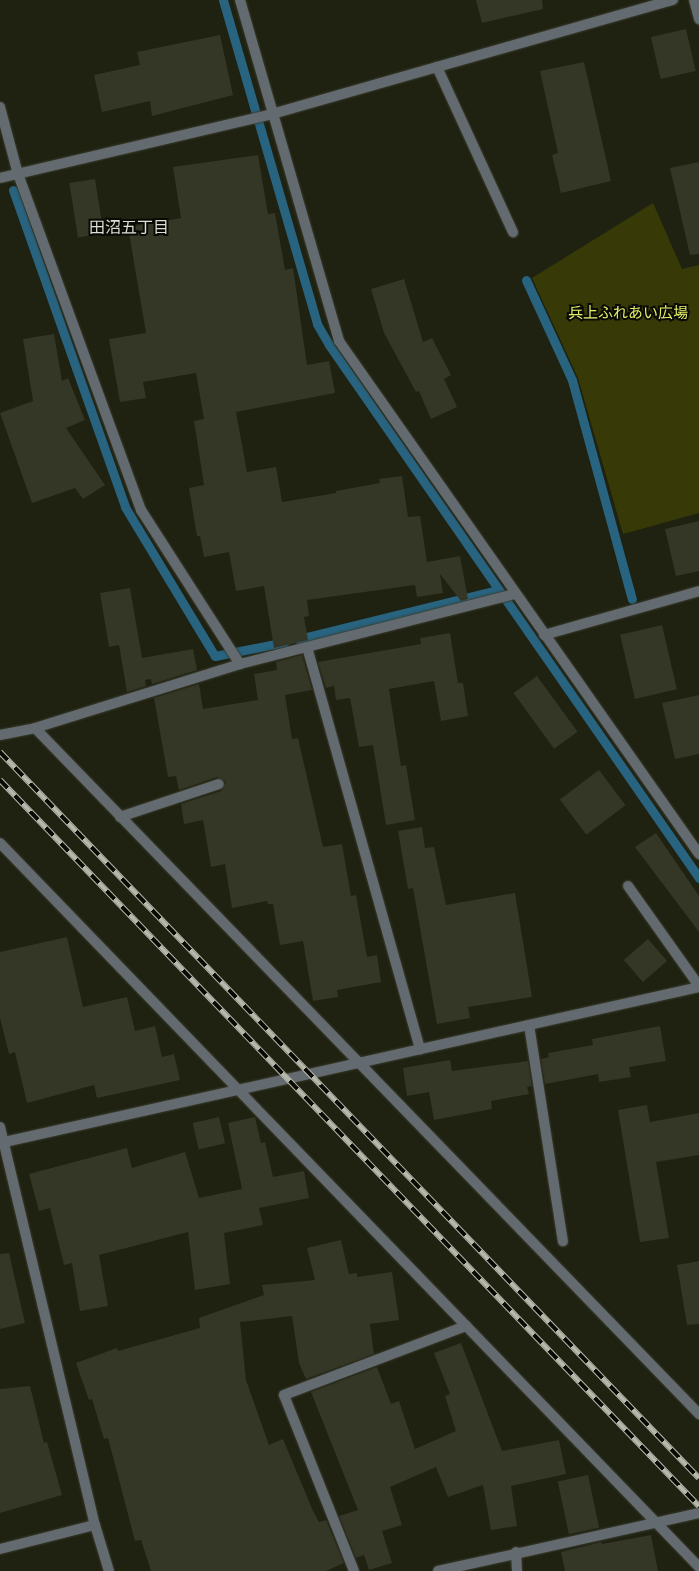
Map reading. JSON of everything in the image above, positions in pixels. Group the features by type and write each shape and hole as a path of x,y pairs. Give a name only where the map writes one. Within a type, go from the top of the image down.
{"street":[{"path":"240,0 339,341 515,594 695,841 699,854"},
{"path":"0,178 272,114 673,0"},
{"path":"694,0 699,19"},
{"path":"437,67 513,232"},
{"path":"0,107 18,174 141,510 240,664"},
{"path":"544,634 699,591"},
{"path":"0,735 35,728 240,664 515,594"},
{"path":"307,647 420,1049"},
{"path":"35,728 699,1414"},
{"path":"120,817 219,784"},
{"path":"0,843 240,1090 655,1524 699,1567"},
{"path":"2,1143 699,986 628,886"},
{"path":"529,1025 564,1241"},
{"path":"0,1127 2,1143 95,1525 109,1571"},
{"path":"354,1571 284,1396 466,1326"},
{"path":"438,1571 516,1552 655,1524 699,1513"},
{"path":"0,1549 95,1525"},
{"path":"516,1552 518,1571"}],"green space":[{"name":"兵上ふれあい広場","path":"653,203 682,269 699,265 699,513 623,534 578,378 532,278"}],"building":[{"path":"476,0 542,0 543,9 482,23"},
{"path":"686,29 696,71 661,79 651,37"},
{"path":"220,35 233,95 152,116 150,101 102,112 94,75 140,65 137,52"},
{"path":"584,62 611,181 561,193 552,155 558,153 540,71"},
{"path":"258,155 268,214 275,213 285,270 293,268 307,365 329,361 335,393 236,412 247,472 276,467 282,502 336,493 336,491 380,483 379,479 402,476 408,517 420,516 427,562 460,556 468,599 461,601 440,574 443,593 417,597 415,585 307,600 309,616 304,617 308,640 274,648 264,586 236,591 229,552 204,557 200,536 197,536 189,488 204,485 194,421 204,419 196,373 143,382 146,398 120,402 109,339 146,333 128,227 181,218 173,167"},
{"path":"699,162 699,254 690,255 670,168"},
{"path":"95,179 104,233 78,237 69,183"},
{"path":"404,279 423,342 432,338 451,375 444,379 457,407 431,419 419,391 416,392 384,333 371,289"},
{"path":"54,334 62,381 68,378 85,420 66,428 105,485 83,499 75,488 32,503 0,413 33,401 23,339"},
{"path":"699,521 699,571 676,576 665,529"},
{"path":"130,588 142,658 193,649 197,670 152,684 151,679 145,680 146,686 127,692 119,645 109,647 100,593"},
{"path":"662,625 677,689 635,699 620,635"},
{"path":"450,633 458,683 463,683 468,716 441,721 434,681 389,689 401,766 406,765 415,820 386,825 373,745 359,747 350,698 336,700 334,686 326,688 318,662 421,644 420,638"},
{"path":"302,655 312,690 285,695 292,739 298,738 323,847 342,844 351,896 356,895 367,957 377,955 381,982 337,990 338,997 313,1001 303,941 280,945 273,904 268,904 267,901 232,908 225,864 211,867 203,820 184,824 181,804 221,791 226,782 217,777 179,790 176,776 168,777 154,698 199,684 203,709 258,700 254,674 277,670 276,662"},
{"path":"537,676 578,732 554,749 514,693"},
{"path":"699,695 699,754 675,759 662,703"},
{"path":"599,770 625,805 586,835 560,799"},
{"path":"422,827 425,848 434,847 446,905 515,893 532,997 468,1007 470,1018 437,1024 413,888 408,889 398,831"},
{"path":"656,833 699,896 699,932 635,847"},
{"path":"67,937 83,1007 127,997 135,1031 155,1026 162,1057 174,1054 180,1080 97,1098 94,1085 27,1103 15,1052 9,1054 0,1018 0,952"},
{"path":"648,939 667,961 643,982 624,960"},
{"path":"660,1026 666,1061 629,1067 631,1077 599,1082 598,1074 545,1084 541,1059 549,1057 548,1053 593,1045 592,1039"},
{"path":"450,1060 452,1071 528,1061 532,1086 527,1087 529,1094 491,1101 492,1109 434,1120 429,1092 407,1096 403,1068"},
{"path":"647,1105 650,1122 699,1113 699,1155 656,1162 669,1238 640,1242 618,1110"},
{"path":"219,1117 225,1143 199,1149 193,1123"},
{"path":"255,1117 261,1143 265,1142 273,1177 304,1171 309,1198 259,1208 263,1225 224,1233 230,1284 195,1290 188,1232 99,1255 108,1306 80,1311 72,1263 64,1265 50,1208 39,1211 29,1174 127,1148 132,1168 185,1152 199,1198 242,1189 228,1123"},
{"path":"341,1240 349,1274 357,1273 357,1277 392,1272 399,1320 370,1324 374,1354 306,1379 299,1363 292,1316 240,1322 246,1380 269,1445 283,1439 313,1511 319,1522 326,1520 344,1563 326,1571 151,1571 141,1540 135,1541 108,1438 104,1439 92,1399 89,1400 76,1363 117,1348 118,1351 200,1328 199,1318 264,1295 262,1285 315,1280 307,1248"},
{"path":"9,1253 25,1323 0,1329 0,1254"},
{"path":"699,1261 699,1324 687,1325 677,1265"},
{"path":"461,1343 502,1451 559,1440 566,1474 511,1486 517,1526 491,1530 483,1485 448,1497 436,1467 390,1487 402,1525 382,1531 392,1563 369,1570 364,1555 356,1558 339,1516 358,1510 311,1392 377,1367 391,1404 399,1401 415,1449 456,1431 445,1396 450,1394 434,1353"},
{"path":"30,1386 44,1443 47,1442 62,1495 0,1513 0,1389"},
{"path":"588,1475 599,1528 569,1534 558,1481"},
{"path":"651,1535 658,1571 565,1571 561,1552 601,1542 602,1544"}],"waterway":[{"path":"223,0 317,324 329,345 699,878"},
{"path":"13,190 125,507 215,656 285,642"},
{"path":"526,280 572,380 632,599"},
{"path":"298,639 498,590"}],"railway":[{"path":"0,752 699,1478"},
{"path":"0,780 699,1506"}],"district":[{"name":"田沼五丁目","path":"129,229"}]}
